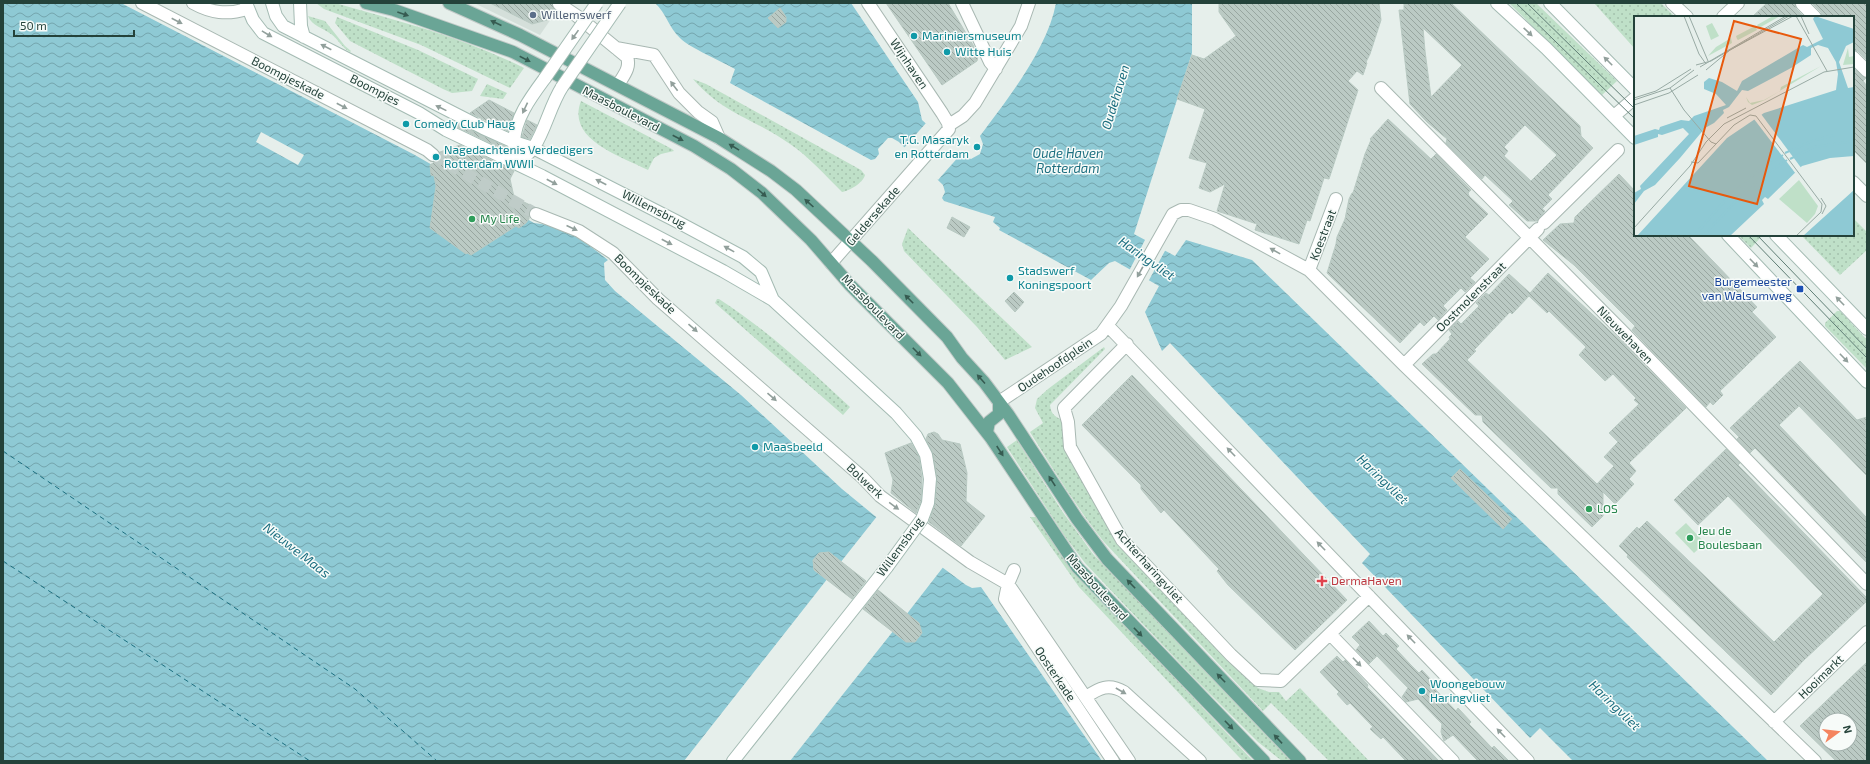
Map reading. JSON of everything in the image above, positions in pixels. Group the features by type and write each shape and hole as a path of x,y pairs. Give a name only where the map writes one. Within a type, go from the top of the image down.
{"main road":[{"name":"Maasboulevard","path":"366,3 394,10 513,52 694,146 731,169 762,193 808,237 850,285 948,384 987,432 1077,567 1264,761"},
{"name":"Maasboulevard","path":"450,3 514,32 719,138 750,157 790,185 879,268 947,337 962,358 999,402 1077,519 1107,559 1300,761"},
{"path":"987,432 989,422 998,414 999,402"}],"street":[{"name":"Boompjeskade","path":"142,3 311,89 427,150 433,155"},
{"path":"193,3 206,10 224,14 234,13 247,6"},
{"name":"Boompjes","path":"272,3 276,16 283,26 425,100 514,142"},
{"path":"300,3 301,26 304,37"},
{"path":"517,164 514,142 525,106 597,3"},
{"path":"517,164 533,148 543,130 550,109 562,88 620,3"},
{"name":"Wijnhaven","path":"868,3 949,125"},
{"path":"962,3 990,62 996,69"},
{"path":"949,125 963,116 975,103 1021,26 1029,3"},
{"path":"1498,3 1546,48 1634,137"},
{"path":"1550,3 1634,88"},
{"path":"1672,3 1686,16"},
{"path":"1724,16 1738,3"},
{"path":"558,4 577,16 627,57 629,63 628,69 618,85"},
{"path":"1802,4 1814,16"},
{"name":"Boompjes","path":"247,6 255,24 263,33 419,113 446,130 517,164"},
{"path":"616,48 654,55 679,93 698,112 712,122 719,138"},
{"path":"1854,58 1867,72"},
{"name":"Nieuwehaven","path":"1381,88 1537,230 1867,584"},
{"path":"1614,116 1634,99"},
{"name":"Geldersekade","path":"831,263 949,130 949,125"},
{"name":"Willemsbrug","path":"514,142 533,148 676,220 743,258 760,272 773,300"},
{"name":"Oostmolenstraat","path":"1404,365 1618,150"},
{"name":"Willemsbrug","path":"517,164 723,270 773,300 896,413 922,445 929,466 929,495 922,519 887,567 733,761"},
{"path":"1854,183 1867,196"},
{"name":"Koestraat","path":"1309,270 1336,199"},
{"path":"1528,761 1108,326 1173,214 1182,210 1189,210 1221,222 1309,270 1404,365 1815,761"},
{"name":"Boompjeskade","path":"536,214 580,231 609,250 658,299 742,372"},
{"path":"1729,236 1867,382"},
{"path":"1777,236 1867,329"},
{"name":"Oudehoofdplein","path":"999,402 1096,337 1108,326"},
{"name":"Achterharingvliet","path":"1127,344 1064,408 1068,422 1070,447 1122,540 1231,655 1258,680 1281,681 1369,596"},
{"name":"Bolwerk","path":"742,372 862,477 880,496 970,562 1003,581"},
{"name":"Oosterkade","path":"1003,581 1014,570"},
{"name":"Oosterkade","path":"1003,581 1086,697 1129,761"},
{"name":"Oosterkade","path":"1003,581 1005,599 1113,761"},
{"name":"Hooimarkt","path":"1774,722 1867,632"},
{"path":"1330,634 1453,761"},
{"name":"Oosterkade","path":"1086,697 1098,689 1105,687 1117,688 1124,692 1200,761"}],"shaded area":[{"path":"474,3 562,3 540,35"}],"green space":[{"path":"316,3 335,3 431,31 502,57 524,68 510,88 421,45 324,9"},
{"path":"1509,3 1536,3 1617,81 1602,95"},
{"path":"1594,3 1661,3 1674,16 1634,16 1634,48"},
{"path":"308,16 325,21 345,46 351,51 350,52 345,48 331,34 315,25"},
{"path":"337,17 418,50 478,79 472,91 452,93 350,41 335,23"},
{"path":"693,79 706,84 861,170 865,175 864,178 855,186 842,192 817,166 797,149 777,135 716,100 704,91"},
{"path":"487,84 507,93 503,99 480,96"},
{"path":"581,101 674,151 661,154 654,158 648,170 610,152 588,136 581,126 578,114"},
{"path":"1854,219 1867,232 1867,250 1840,275 1802,236 1854,236"},
{"path":"908,228 1032,347 1005,360 977,327 904,251 902,244"},
{"path":"1739,236 1762,236 1751,248"},
{"path":"717,299 754,323 803,364 850,407 843,415 715,303"},
{"path":"1837,311 1840,311 1867,340 1867,369 1825,326 1825,323"},
{"path":"1104,347 1105,349 1050,405 1051,411 1054,415 1064,421 1118,540 1258,688 1269,692 1279,692 1286,701 1300,688 1369,761 1329,761 1271,703 1263,711 1104,542 1084,516 1056,474 1030,432 1043,423 1035,408 1037,399"},
{"path":"1017,440 1062,511 1093,554 1292,761 1282,761 1258,742 1193,677 1085,563 1064,535 1007,447"},
{"path":"1030,517 1036,517 1065,560 1082,580 1253,761 1243,761 1238,756 1079,587"},
{"name":"Jeu de Boulesbaan","path":"1686,523 1705,543 1694,553 1675,533"}],"water":[{"name":"Nieuwe Maas","path":"3,3 121,3 413,154 534,223 555,227 565,231 599,253 608,260 604,263 605,280 615,291 741,395 842,489 892,530 966,585 972,588 981,587 1102,761 3,761","holes":["829,552 919,623 922,633 906,642 814,570 813,560 819,553"]},
{"path":"655,3 851,3 918,102 922,120 961,155 971,159 980,154 983,144 980,136 1014,90 1036,55 1052,20 1056,3 1192,3 1192,53 1134,234 1175,256 1186,240 1252,260 1768,761 1573,761 1540,728 1530,738 1362,563 1370,554 1170,343 1162,351 1145,312 1159,286 1115,261 1109,263 1091,280 999,230 1000,228 993,222 995,217 944,201 942,198 945,192 943,185 899,142 892,138 888,138 878,149 879,154 875,159 871,160 730,83 735,69 698,50 680,38"}],"pier":[{"path":"926,123 961,154 938,180 903,149"},
{"path":"261,132 304,155 298,165 256,142"},
{"path":"1146,238 1166,249 1148,282 1129,271"},
{"path":"878,515 944,566 906,615 840,563"},
{"path":"828,578 894,630 790,761 684,761"}],"building":[{"name":"Willemswerf","path":"490,3 552,3 555,10 547,20 532,24"},
{"path":"886,3 948,3 973,45 978,56 977,61 942,85"},
{"path":"1219,3 1379,3 1381,20 1363,75 1357,71 1348,81 1358,90 1329,179 1324,178 1310,221 1307,220 1299,244 1255,230 1257,224 1217,211 1225,184 1210,192 1199,188 1207,163 1189,158 1205,109 1177,99 1192,55 1204,59 1236,36 1219,12"},
{"path":"1404,3 1451,3 1580,126 1581,136 1593,148 1548,195 1552,199 1542,209 1545,211 1537,221 1527,221 1509,205 1513,201 1485,175 1482,179 1446,143 1447,139 1427,122 1410,104 1399,10 1404,10","holes":["1423,28 1462,65 1431,97 1425,51","1525,125 1557,155 1531,181 1504,156 1508,151 1504,147"]},
{"path":"1767,3 1795,3 1796,9 1803,16 1753,16"},
{"path":"1812,3 1867,3 1867,60 1858,51 1854,50 1854,16 1822,16 1821,12"},
{"path":"780,8 786,17 786,22 778,28 768,18"},
{"path":"1854,69 1866,78 1863,81 1867,86 1867,164 1854,151"},
{"path":"489,100 514,113 508,131 470,113"},
{"path":"1388,119 1431,159 1436,154 1471,190 1468,193 1469,196 1488,214 1465,237 1489,259 1470,278 1475,282 1465,292 1461,288 1443,306 1447,310 1438,320 1434,316 1424,326 1420,322 1400,343 1327,273 1337,237 1345,219 1349,199 1353,193 1371,140 1370,139"},
{"path":"527,120 537,125 530,139 522,137"},
{"path":"456,123 507,147 507,151 453,125"},
{"path":"460,145 514,171 510,179 514,197 534,207 529,211 529,219 526,223 519,228 516,226 471,255 466,254 430,228 436,186 434,176 431,175 430,165 439,159 440,152"},
{"path":"1619,174 1634,190 1634,236 1689,236 1757,307 1752,312 1776,337 1720,391 1723,395 1713,405 1710,402 1706,407 1632,330 1635,326 1574,265 1543,240 1560,224 1574,223 1575,217"},
{"path":"952,217 970,227 964,237 947,228"},
{"path":"1548,273 1621,341 1686,408 1629,463 1636,471 1629,479 1634,484 1615,504 1603,492 1603,516 1592,527 1558,494 1558,488 1551,488 1483,422 1482,415 1475,415 1422,364 1433,354 1436,354 1450,339 1449,337 1452,334 1449,330 1458,321 1461,324 1479,306 1476,303 1486,293 1489,295 1509,274 1530,293","holes":["1529,296 1547,313 1549,311 1586,347 1579,355 1605,381 1613,374 1636,398 1634,400 1639,404 1609,433 1618,442 1604,457 1614,466 1597,484 1467,360 1476,351 1474,350 1510,312 1512,314"]},
{"path":"1014,292 1024,302 1015,312 1005,301"},
{"path":"1800,361 1857,420 1867,417 1865,429 1867,430 1867,476 1799,406 1779,425 1867,518 1867,563 1755,448 1750,453 1737,439 1739,437 1730,428"},
{"path":"1132,375 1347,600 1295,650 1228,585 1217,571 1219,569 1164,510 1161,513 1141,489 1141,485 1082,425"},
{"path":"934,432 938,434 942,440 960,444 967,473 966,501 985,516 961,546 929,522 935,504 937,479 933,454 926,439 928,434"},
{"path":"911,443 919,457 922,479 921,501 916,513 891,493 893,480 885,453"},
{"path":"1726,449 1740,463 1738,465 1867,598 1867,601 1804,660 1771,695 1627,557 1628,555 1619,546 1637,527 1639,529 1647,521 1774,642 1823,594 1728,496 1698,525 1674,500"},
{"path":"1460,469 1512,519 1503,529 1451,478"},
{"path":"829,552 866,581 852,599 814,570 813,560 819,553"},
{"path":"878,590 919,623 922,633 915,642 906,642 863,609"},
{"name":"Woongebouw Haringvliet","path":"1369,621 1383,636 1386,633 1399,646 1396,649 1410,664 1419,673 1422,670 1435,684 1432,686 1456,711 1458,708 1471,722 1469,724 1492,748 1494,746 1509,761 1478,761 1453,735 1444,741 1441,732 1442,724 1418,699 1406,702 1402,697 1408,688 1377,656 1369,664 1356,650 1360,645 1352,637"},
{"path":"1337,656 1343,662 1345,660 1368,685 1367,687 1439,761 1406,761 1383,737 1381,739 1370,729 1373,727 1350,703 1347,705 1337,694 1339,692 1320,672"},
{"path":"1867,662 1867,761 1836,761 1827,752 1858,752 1858,712 1818,712 1818,744 1800,726"}],"ferry route":[{"path":"3,451 355,689 437,761"},
{"path":"3,561 310,761"}],"tunnel":[{"path":"433,155 536,214"}],"tram line":[{"path":"1516,3 1634,118"},
{"path":"1527,3 1634,108"},
{"path":"1749,236 1867,358"},
{"path":"1758,236 1867,349"}],"place":[{"name":"Willemswerf","path":"533,15"},
{"name":"Mariniersmuseum","path":"914,36"},
{"name":"Witte Huis","path":"947,52"},
{"name":"Comedy Club Haug","path":"406,124"},
{"name":"T.G. Masaryk en Rotterdam","path":"977,147"},
{"name":"Nagedachtenis Verdedigers Rotterdam WWII","path":"436,157"},
{"name":"My Life","path":"472,219"},
{"name":"Stadswerf Koningspoort","path":"1010,278"},
{"name":"Burgemeester van Walsumweg","path":"1800,289"},
{"name":"Maasbeeld","path":"755,447"},
{"name":"LOS","path":"1589,509"},
{"name":"Jeu de Boulesbaan","path":"1690,538"},
{"name":"DermaHaven","path":"1322,581"},
{"name":"Woongebouw Haringvliet","path":"1422,691"}],"water label":[{"name":"Oudehaven","path":"1115,97"},
{"name":"Oude Haven Rotterdam","path":"1068,160"},
{"name":"Haringvliet","path":"1147,258"},
{"name":"Haringvliet","path":"1383,479"},
{"name":"Haringvliet","path":"1615,705"}]}
